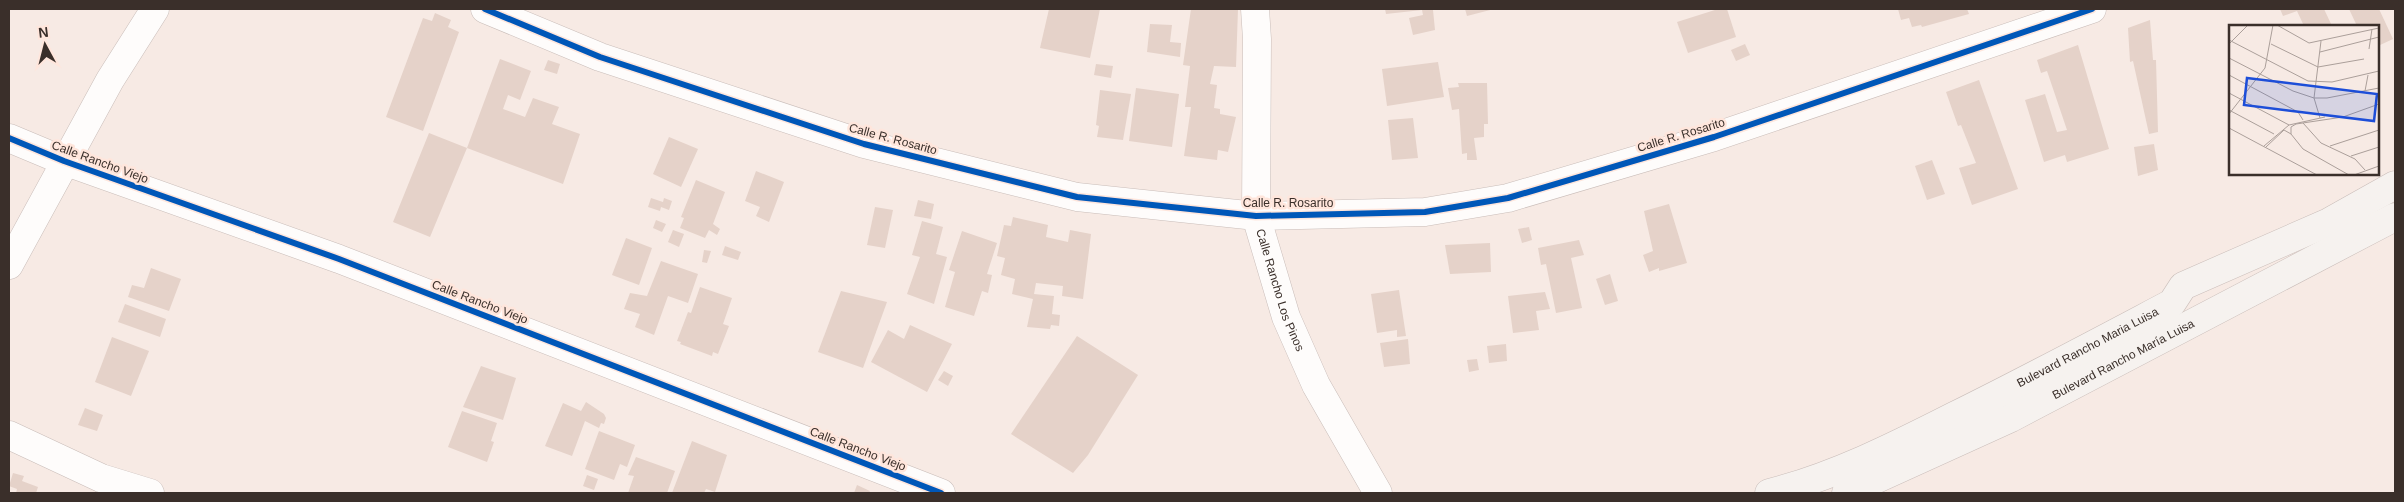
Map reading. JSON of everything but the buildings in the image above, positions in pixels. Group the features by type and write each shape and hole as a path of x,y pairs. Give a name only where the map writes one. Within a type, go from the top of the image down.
{"street":[{"path":"9,265 64,161 115,72 155,9"},
{"name":"Calle R. Rosarito","path":"485,9 600,57 864,144 1077,197 1256,216 1425,212 1508,198 1714,138 2092,9"},
{"name":"Calle Rancho Los Pinos","path":"1255,9 1257,39 1256,216 1286,317 1316,385 1378,493"},
{"name":"Calle Rancho Viejo","path":"9,138 64,161 339,259 941,493"},
{"name":"Bulevard Rancho Maria Luisa","path":"1769,493 1789,488 1893,447 2016,386 2172,303 2183,286 2329,222 2395,185"},
{"name":"Bulevard Rancho María Luisa","path":"1846,493 2011,418 2395,217"},
{"path":"9,434 100,478 150,493"}],"cycle path":[{"path":"485,9 600,57 864,144 1077,197 1256,216 1425,212 1508,198 1714,137 2092,9"},
{"path":"9,138 64,161 339,259 941,493"}]}
